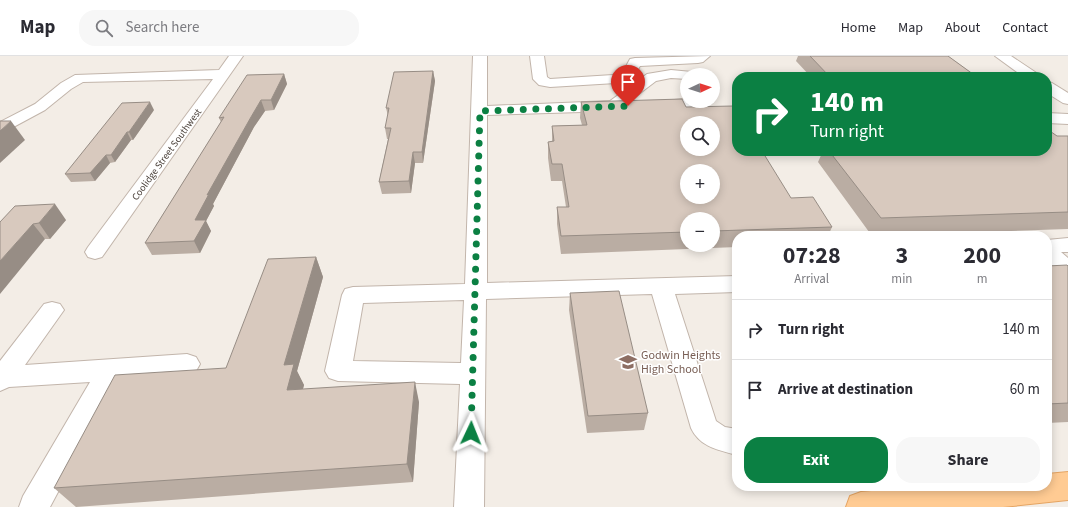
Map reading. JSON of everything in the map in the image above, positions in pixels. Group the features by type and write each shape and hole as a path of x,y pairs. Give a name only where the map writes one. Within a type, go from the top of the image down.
{"main road":[{"path":"1052,487 1068,486"},
{"path":"860,507 981,501 1004,491"}],"street":[{"name":"Coolidge Street Southwest","path":"95,252 236,56"},
{"path":"469,507 476,291 480,56"},
{"path":"537,56 540,79 544,82 550,83 616,79 629,73 635,62 698,59 703,56"},
{"path":"1004,57 1026,58"},
{"path":"1004,57 1026,72"},
{"path":"0,128 40,107 66,86 80,78 224,74"},
{"path":"614,106 652,77 671,74 680,75"},
{"path":"1052,89 1068,100"},
{"path":"480,111 680,104"},
{"path":"1052,118 1068,119"},
{"path":"1052,247 1068,245"},
{"path":"1052,256 1068,270"},
{"path":"661,286 705,428 718,438 732,441"},
{"path":"473,374 338,371 353,295 661,286 732,287"},
{"path":"1,379 52,310"},
{"path":"1,379 187,364"},
{"path":"34,507 110,370"}],"building":[{"path":"810,56 948,56 970,72 825,72"},
{"path":"433,71 422,152 413,152 409,181 379,182 391,128 385,128 389,108 386,108 394,72"},
{"path":"284,74 271,100 261,100 207,195 209,194 195,220 206,220 194,241 145,243 224,117 219,118 247,75"},
{"path":"680,99 680,108 720,108 720,106 732,106 732,156 765,156 791,198 813,197 832,227 720,231 720,212 680,212 680,232 561,236 557,207 569,207 562,164 552,164 548,142 554,141 552,126 587,125 581,102"},
{"path":"150,102 111,155 106,155 90,173 65,174 122,103"},
{"path":"0,121 11,121 0,131"},
{"path":"1052,132 1057,136 1068,136 1068,212 881,218 833,156 1052,156"},
{"path":"55,204 39,223 33,224 0,261 0,222 15,206"},
{"path":"316,257 284,365 294,364 287,390 415,382 407,464 54,488 115,375 226,368 268,259"},
{"path":"1052,266 1068,266 1068,403 1052,404"},
{"path":"619,291 648,413 588,416 570,293"}],"place":[{"name":"Godwin Heights High School","path":"628,362"}],"route":[{"path":"471,433 480,111 628,106"}]}
